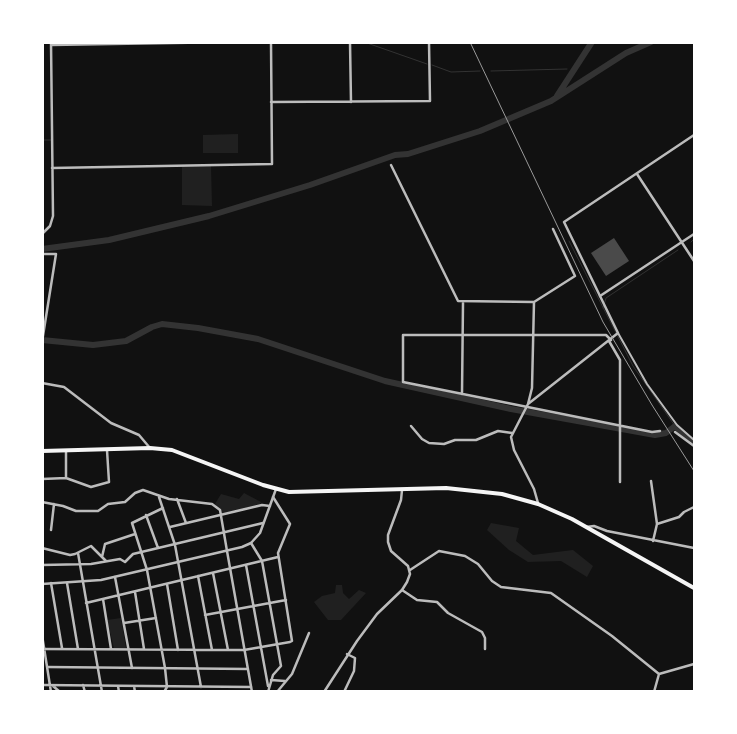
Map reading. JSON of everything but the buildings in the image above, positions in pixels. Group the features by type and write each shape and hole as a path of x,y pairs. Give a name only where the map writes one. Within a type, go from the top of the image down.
{"main road":[{"path":"42,451 150,448 182,452 276,489 300,493 466,489 502,494 538,504 586,527 694,588"}],"street":[{"path":"42,234 50,226 53,216 51,44 234,42"},
{"path":"52,168 272,164 271,42"},
{"path":"350,42 351,102"},
{"path":"271,102 430,101 429,42"},
{"path":"694,135 564,222 618,333 647,384 677,425 694,440"},
{"path":"391,165 458,301 534,302 576,276 553,229"},
{"path":"637,174 694,261"},
{"path":"600,296 694,234"},
{"path":"42,254 56,254 42,342"},
{"path":"462,302 462,394"},
{"path":"534,302 532,388 527,406 512,433 513,446 534,489 538,504"},
{"path":"527,406 618,333"},
{"path":"620,482 619,426 620,360 606,335 403,335 403,382 619,426 660,432"},
{"path":"42,383 64,387 111,423 139,435 150,448"},
{"path":"411,426 422,439 429,443 444,444 455,440 476,440 498,431 512,433"},
{"path":"675,432 694,446"},
{"path":"42,479 66,478 91,487 109,482 106,450"},
{"path":"66,451 66,478"},
{"path":"651,481 657,524 652,540"},
{"path":"42,584 115,578 251,544 260,532 276,489"},
{"path":"402,490 401,500 388,535 388,542 391,551 410,570"},
{"path":"42,502 76,511 98,511 108,504 125,502 138,491 159,497 212,504 220,510 252,692"},
{"path":"159,497 170,527 179,562 201,687"},
{"path":"44,649 244,650 292,641 278,557 290,524 273,497"},
{"path":"177,499 186,523"},
{"path":"47,526 51,528 54,504"},
{"path":"170,527 262,506 270,506"},
{"path":"657,524 679,517 694,507"},
{"path":"163,508 133,520 135,534 143,552 162,650 167,687 164,692"},
{"path":"146,515 158,548"},
{"path":"42,566 120,559 125,562 133,554 264,523"},
{"path":"586,527 594,526 694,548"},
{"path":"102,557 105,544 135,534"},
{"path":"251,544 262,561 281,666 268,687"},
{"path":"42,548 70,555 91,546 106,561"},
{"path":"324,692 347,654 377,614 402,590 410,570 439,551 465,556 478,564 501,587 551,593 612,636 659,674"},
{"path":"78,553 102,692"},
{"path":"86,603 278,557"},
{"path":"246,565 262,648 268,692"},
{"path":"213,573 228,650"},
{"path":"198,576 212,650"},
{"path":"115,578 132,668"},
{"path":"51,583 62,649"},
{"path":"66,583 78,649"},
{"path":"167,584 178,650"},
{"path":"402,590 417,600 437,602 448,613 482,632 485,638 485,649"},
{"path":"134,592 144,650"},
{"path":"103,599 111,650"},
{"path":"205,615 286,600"},
{"path":"124,623 156,618"},
{"path":"277,692 297,664 309,633"},
{"path":"42,635 52,685 51,692"},
{"path":"344,692 354,671 355,658 347,654"},
{"path":"659,674 694,664"},
{"path":"48,667 248,669"},
{"path":"654,692 659,674"},
{"path":"271,680 285,681"},
{"path":"42,685 251,687"},
{"path":"52,685 60,692"},
{"path":"84,685 85,692"},
{"path":"118,686 119,692"},
{"path":"134,686 135,692"},
{"path":"217,687 218,692"},
{"path":"234,687 235,692"}],"shaded area":[{"path":"238,134 238,153 203,153 203,135"},
{"path":"182,166 211,166 212,206 182,205"},
{"path":"244,493 261,502 260,504 221,514 215,504 221,494 239,499"},
{"path":"491,523 519,528 516,541 533,555 573,550 593,566 587,577 561,561 528,562 509,550 487,530"},
{"path":"336,585 342,585 343,593 349,599 359,590 366,593 341,620 328,620 314,602 322,596 335,593"},
{"path":"121,618 126,648 114,648 107,620"}],"waterway":[{"path":"557,96 592,42"},
{"path":"42,249 109,240 209,216 310,185 395,155 408,154 480,131 551,101 626,53 651,42"},
{"path":"367,43 427,64"},
{"path":"432,65 451,72 480,71"},
{"path":"491,71 567,69"},
{"path":"42,140 51,140"},
{"path":"691,242 694,239"},
{"path":"569,241 633,366 675,426"},
{"path":"603,308 606,298 678,250"},
{"path":"42,340 93,345 126,341 152,327 162,324 198,328 258,339 385,381 511,409 655,435 666,433 675,426 694,443"}],"railway":[{"path":"470,42 603,322 694,471"}]}
